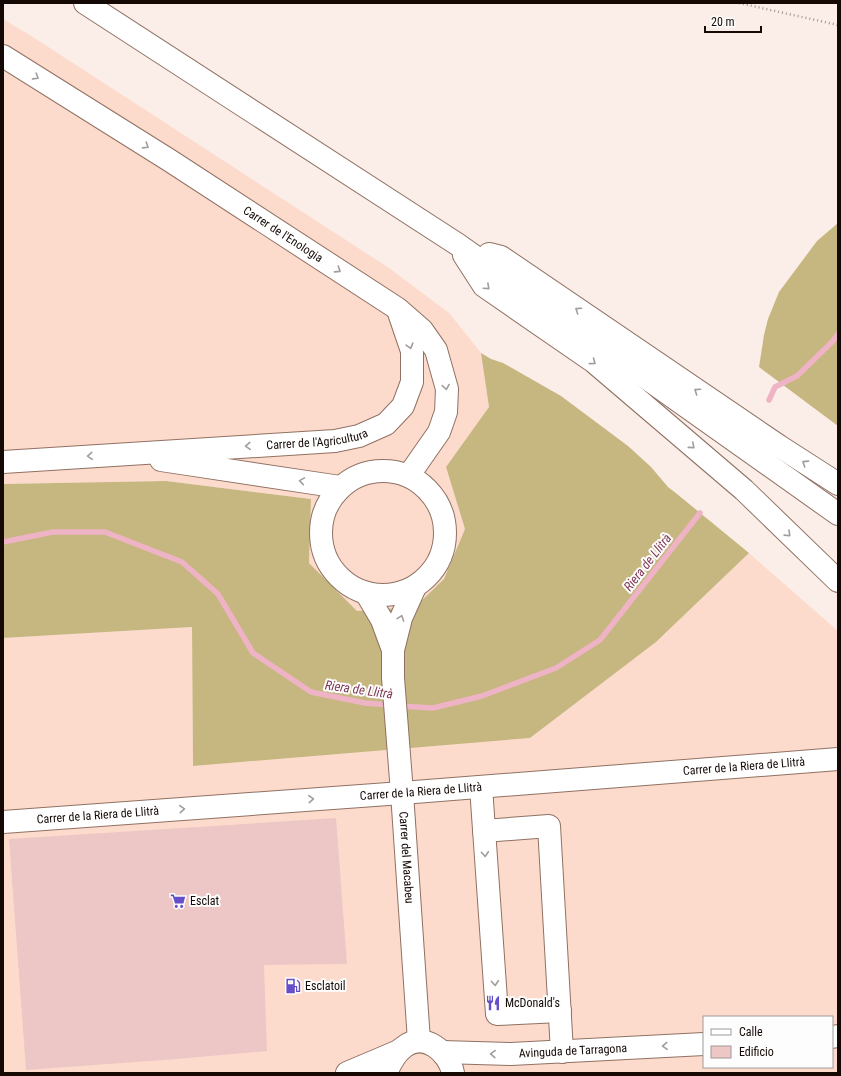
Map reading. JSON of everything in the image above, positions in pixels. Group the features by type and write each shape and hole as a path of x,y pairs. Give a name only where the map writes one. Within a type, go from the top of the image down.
{"main road":[{"path":"85,3 457,244 838,514"},
{"name":"Carrer de l'Enologia","path":"3,56 169,160 398,309 422,330 436,350 448,388 446,412 439,432 408,476"},
{"path":"457,244 501,257 778,446 838,484"},
{"path":"457,244 484,286 594,362 744,490 838,581"},
{"name":"Carrer de l'Agricultura","path":"3,462 335,441 359,436 386,424 403,406 412,382 412,351 398,309"},
{"name":"Carrer de l'Agricultura","path":"121,454 340,487"},
{"path":"391,470 408,476 425,486 438,501 445,520 446,539 441,558 430,575 415,587 399,594 382,595 366,593 351,586 338,576 328,563 322,547 321,531 323,515 330,500 340,487 355,477 373,471 391,470"},
{"name":"Carrer del Macabeu","path":"415,587 400,618 393,650 393,678 419,1041"},
{"name":"Carrer del Macabeu","path":"366,593 382,620 393,650"},
{"name":"Carrer de la Riera de Llitrà","path":"3,822 838,759"},
{"path":"481,787 497,1014 560,1011"},
{"path":"484,831 549,826 562,1052"},
{"path":"386,1073 390,1064 404,1046 419,1041 433,1044 442,1052 449,1061 453,1073"},
{"name":"Avinguda de Tarragona","path":"442,1052 511,1054 703,1044"},
{"path":"347,1073 399,1051"}],"path":[{"path":"739,3 838,25"}],"shaded area":[{"path":"3,19 389,268 449,313 481,353 489,407 446,467 465,529 444,579 415,608 357,611 309,563 311,499 166,481 3,484"},
{"path":"838,223 838,426 759,367 768,319 779,292 817,241"},
{"path":"481,353 491,359 503,363 561,396 628,446 651,467 668,487 749,553 656,642 530,738 193,766 192,627 3,638 3,484 166,481 311,499 309,563 357,611 415,607 444,579 465,529 446,467 489,407"},
{"path":"749,553 838,631 838,1073 3,1073 3,638 192,627 193,766 530,738 656,642"}],"building":[{"name":"Esclat","path":"336,818 347,964 264,965 267,1051 26,1070 9,839"}],"waterway":[{"name":"Riera de Llitrà","path":"769,400 775,387 797,376 832,342 838,334"},
{"name":"Riera de Llitrà","path":"399,706 433,708 482,696 556,668 600,640 700,513"},
{"name":"Riera de Llitrà","path":"3,542 53,532 105,532 182,562 218,594 253,653 311,692 365,703 390,705"}],"place":[{"name":"Esclat","path":"178,901"},
{"name":"Esclatoil","path":"293,986"},
{"name":"McDonald's","path":"493,1003"}]}
